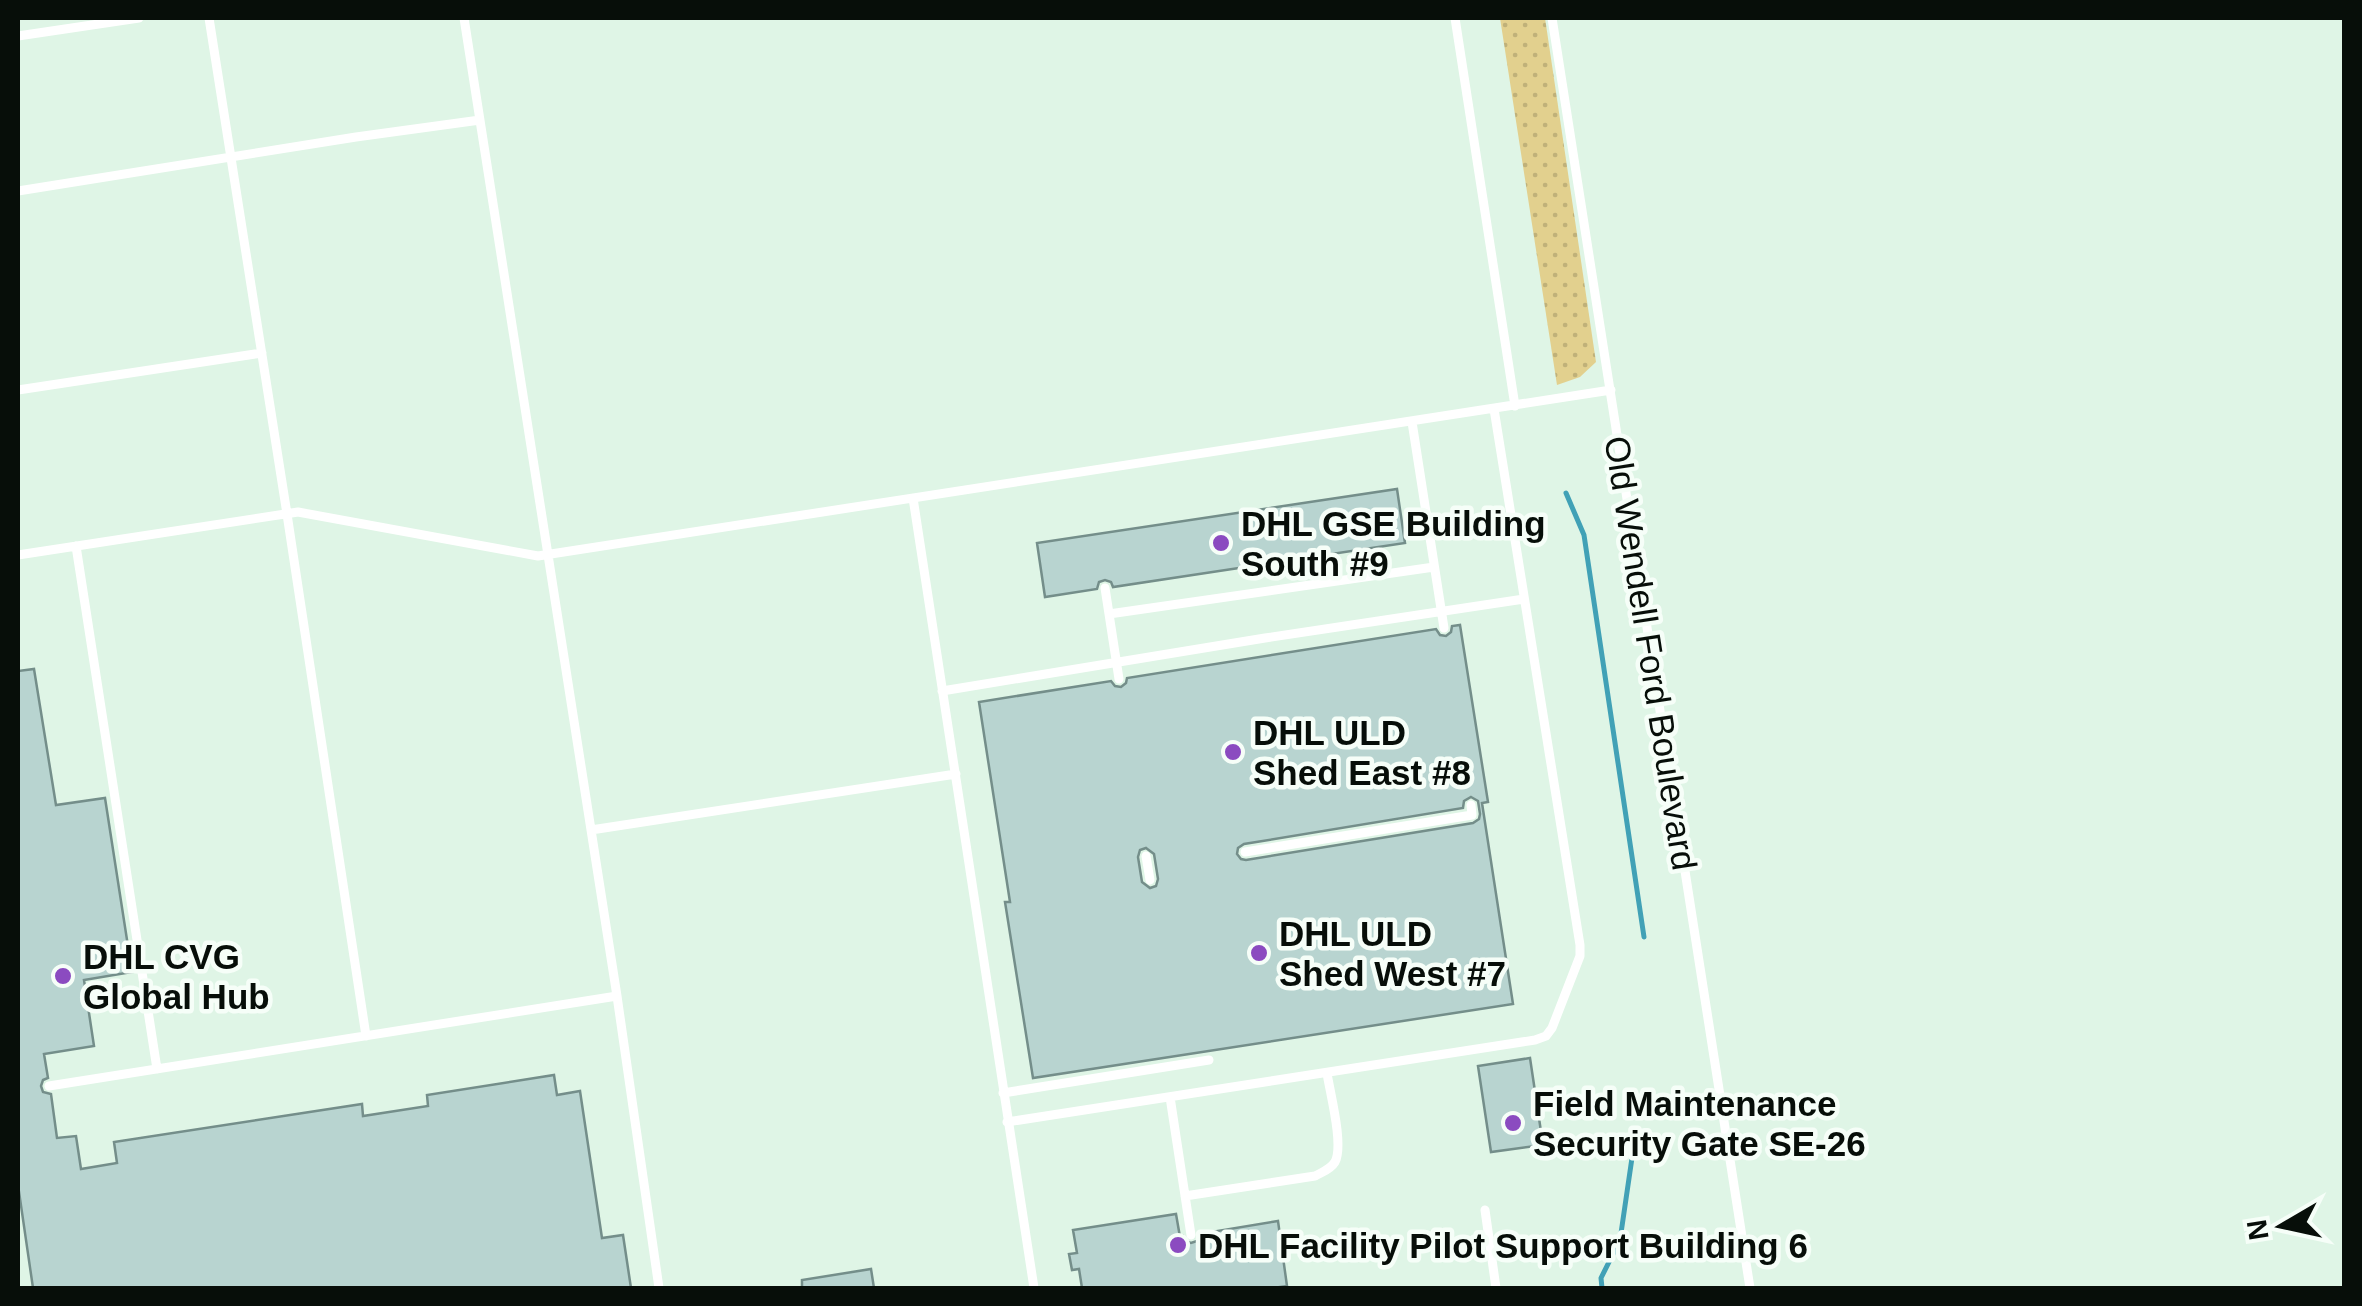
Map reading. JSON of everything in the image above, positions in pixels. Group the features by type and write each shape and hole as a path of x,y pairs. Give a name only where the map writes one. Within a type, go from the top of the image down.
{"lane":[{"path":"18,36 139,18"},
{"path":"209,18 366,1036"},
{"path":"464,18 659,1288"},
{"path":"1455,18 1515,406"},
{"name":"Old Wendell Ford Boulevard","path":"1552,18 1750,1288"},
{"path":"18,191 480,120"},
{"path":"18,390 262,353"},
{"path":"18,556 298,512 538,556 1612,390"},
{"path":"1007,1122 1536,1040 1552,1028 1580,956 1580,945 1494,409"},
{"path":"1412,422 1444,628"},
{"path":"913,498 1034,1288"},
{"path":"76,546 157,1069"},
{"path":"1109,614 1434,567"},
{"path":"1106,588 1119,679"},
{"path":"942,691 1524,599"},
{"path":"591,830 956,774"},
{"path":"1245,852 1472,814 1471,805"},
{"path":"1146,856 1150,880"},
{"path":"49,1086 617,996"},
{"path":"1003,1093 1209,1060"},
{"path":"1185,1196 1314,1176 1327,1170 1336,1160 1338,1146 1327,1072"},
{"path":"1170,1097 1190,1235"},
{"path":"1485,1210 1496,1288"}],"shaded area":[{"path":"1500,18 1545,18 1596,362 1580,377 1557,385"}],"building":[{"name":"DHL GSE Building South #9","path":"1397,489 1405,543 1113,587 1105,580 1099,582 1097,589 1045,597 1037,543"},
{"path":"1460,625 1488,802 1482,803 1513,1004 1033,1078 979,702 1111,681 1121,687 1127,678 1436,629 1446,636 1452,626","holes":["1471,797 1478,801 1480,814 1473,823 1246,860 1237,854 1244,844 1463,808 1464,801","1146,848 1154,854 1158,879 1156,886 1150,888 1142,882 1138,857 1140,850"]},
{"name":"DHL CVG Global Hub","path":"34,669 56,805 105,798 132,972 84,980 94,1046 44,1054 48,1078 41,1086 43,1092 51,1094 57,1138 76,1136 81,1169 117,1163 114,1142 362,1104 363,1116 428,1106 427,1095 554,1075 557,1095 580,1091 602,1238 623,1235 631,1288 33,1288 18,1185 18,671"},
{"name":"Field Maintenance Security Gate SE-26","path":"1530,1058 1543,1145 1491,1152 1478,1066"},
{"name":"DHL Facility Pilot Support Building 6","path":"1176,1214 1180,1237 1191,1243 1197,1241 1199,1234 1278,1221 1287,1286 1082,1288 1079,1269 1072,1270 1069,1254 1077,1253 1073,1230"},
{"path":"871,1269 874,1288 802,1288 802,1280"}],"waterway":[{"path":"1566,493 1584,535 1644,937"},
{"path":"1602,1288 1601,1278 1620,1240 1633,1151"}],"place":[{"name":"DHL GSE Building South #9","path":"1221,543"},
{"name":"DHL ULD Shed East #8","path":"1233,752"},
{"name":"DHL ULD Shed West #7","path":"1259,953"},
{"name":"DHL CVG Global Hub","path":"63,976"},
{"name":"Field Maintenance Security Gate SE-26","path":"1513,1123"},
{"name":"DHL Facility Pilot Support Building 6","path":"1178,1245"}]}
